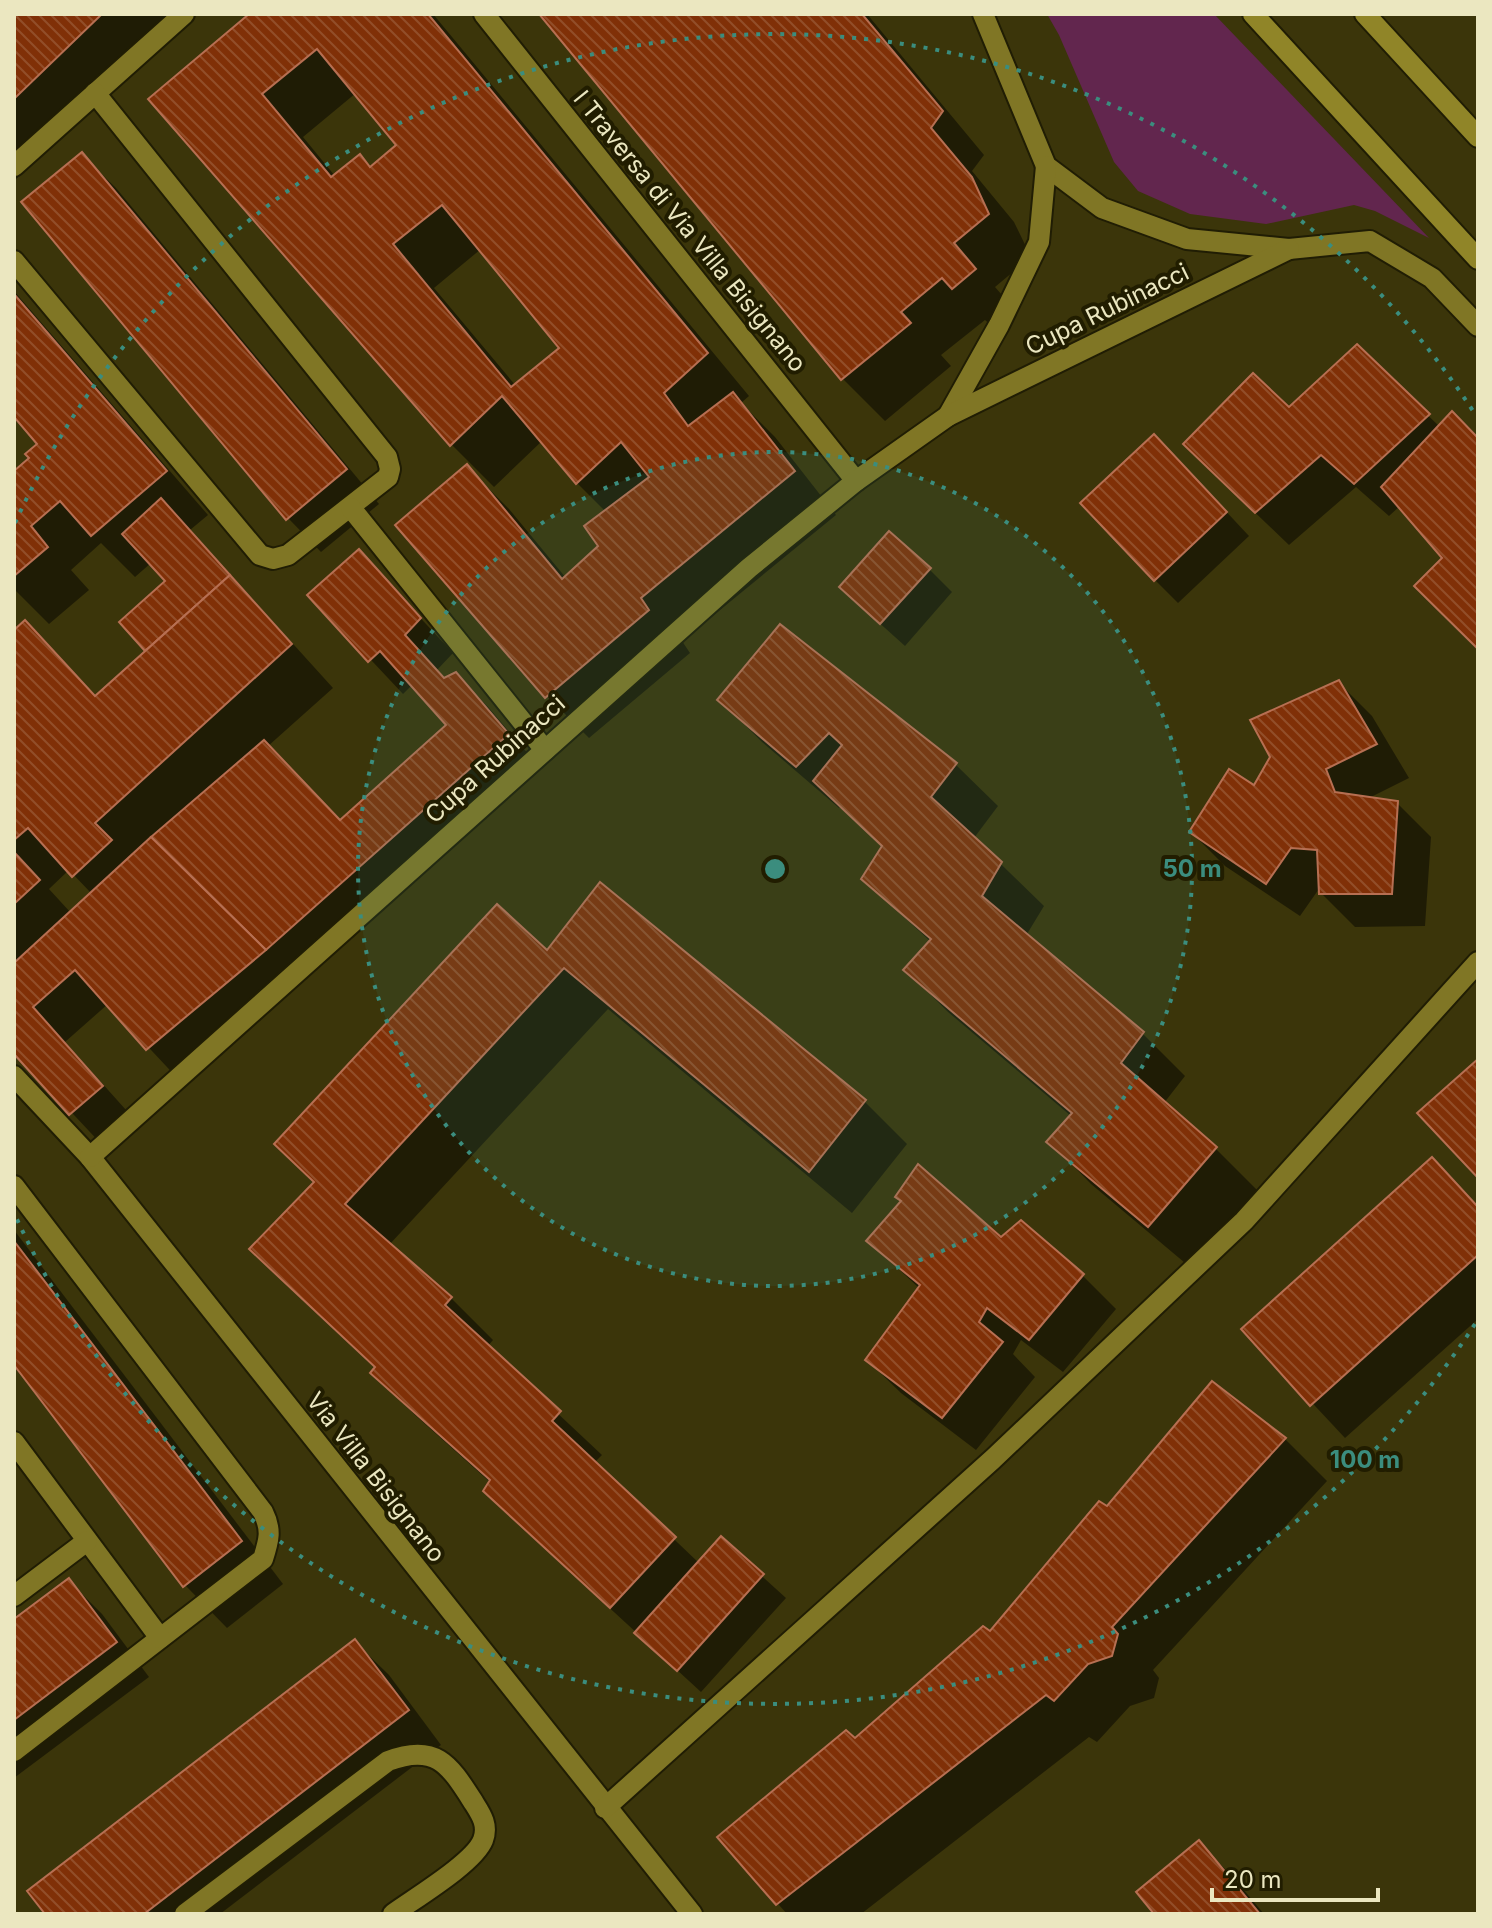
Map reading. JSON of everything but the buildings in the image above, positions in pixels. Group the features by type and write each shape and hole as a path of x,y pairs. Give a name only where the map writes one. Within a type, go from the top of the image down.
{"main road":[{"path":"1253,14 1478,259"},
{"path":"1365,14 1478,137"}],"street":[{"path":"14,166 184,14"},
{"name":"I Traversa di Via Villa Bisignano","path":"484,14 856,481"},
{"name":"Cupa Rubinacci","path":"948,416 999,325 1039,242 1046,166 983,14"},
{"path":"14,261 260,555 273,559 288,555 388,477 387,457 95,93"},
{"name":"Cupa Rubinacci","path":"1046,166 1102,208 1187,239 1289,249 1370,241 1432,278 1478,326"},
{"name":"Cupa Rubinacci","path":"90,1157 790,533 856,481 948,416 1289,249"},
{"path":"351,508 545,750"},
{"path":"605,1808 993,1459 1244,1221 1478,962"},
{"name":"Via Villa Bisignano","path":"14,1076 90,1157 692,1914"},
{"path":"14,1186 263,1512 270,1526 263,1559 14,1751"},
{"path":"14,1442 160,1638"},
{"path":"14,1596 87,1541"},
{"path":"185,1914 388,1761 402,1755 425,1755 451,1766 482,1816 486,1828 484,1838 472,1857 393,1914"}],"shaded area":[{"path":"1047,14 1214,14 1429,238 1375,211 1354,205 1266,224 1190,214 1138,191 1114,162"}]}
